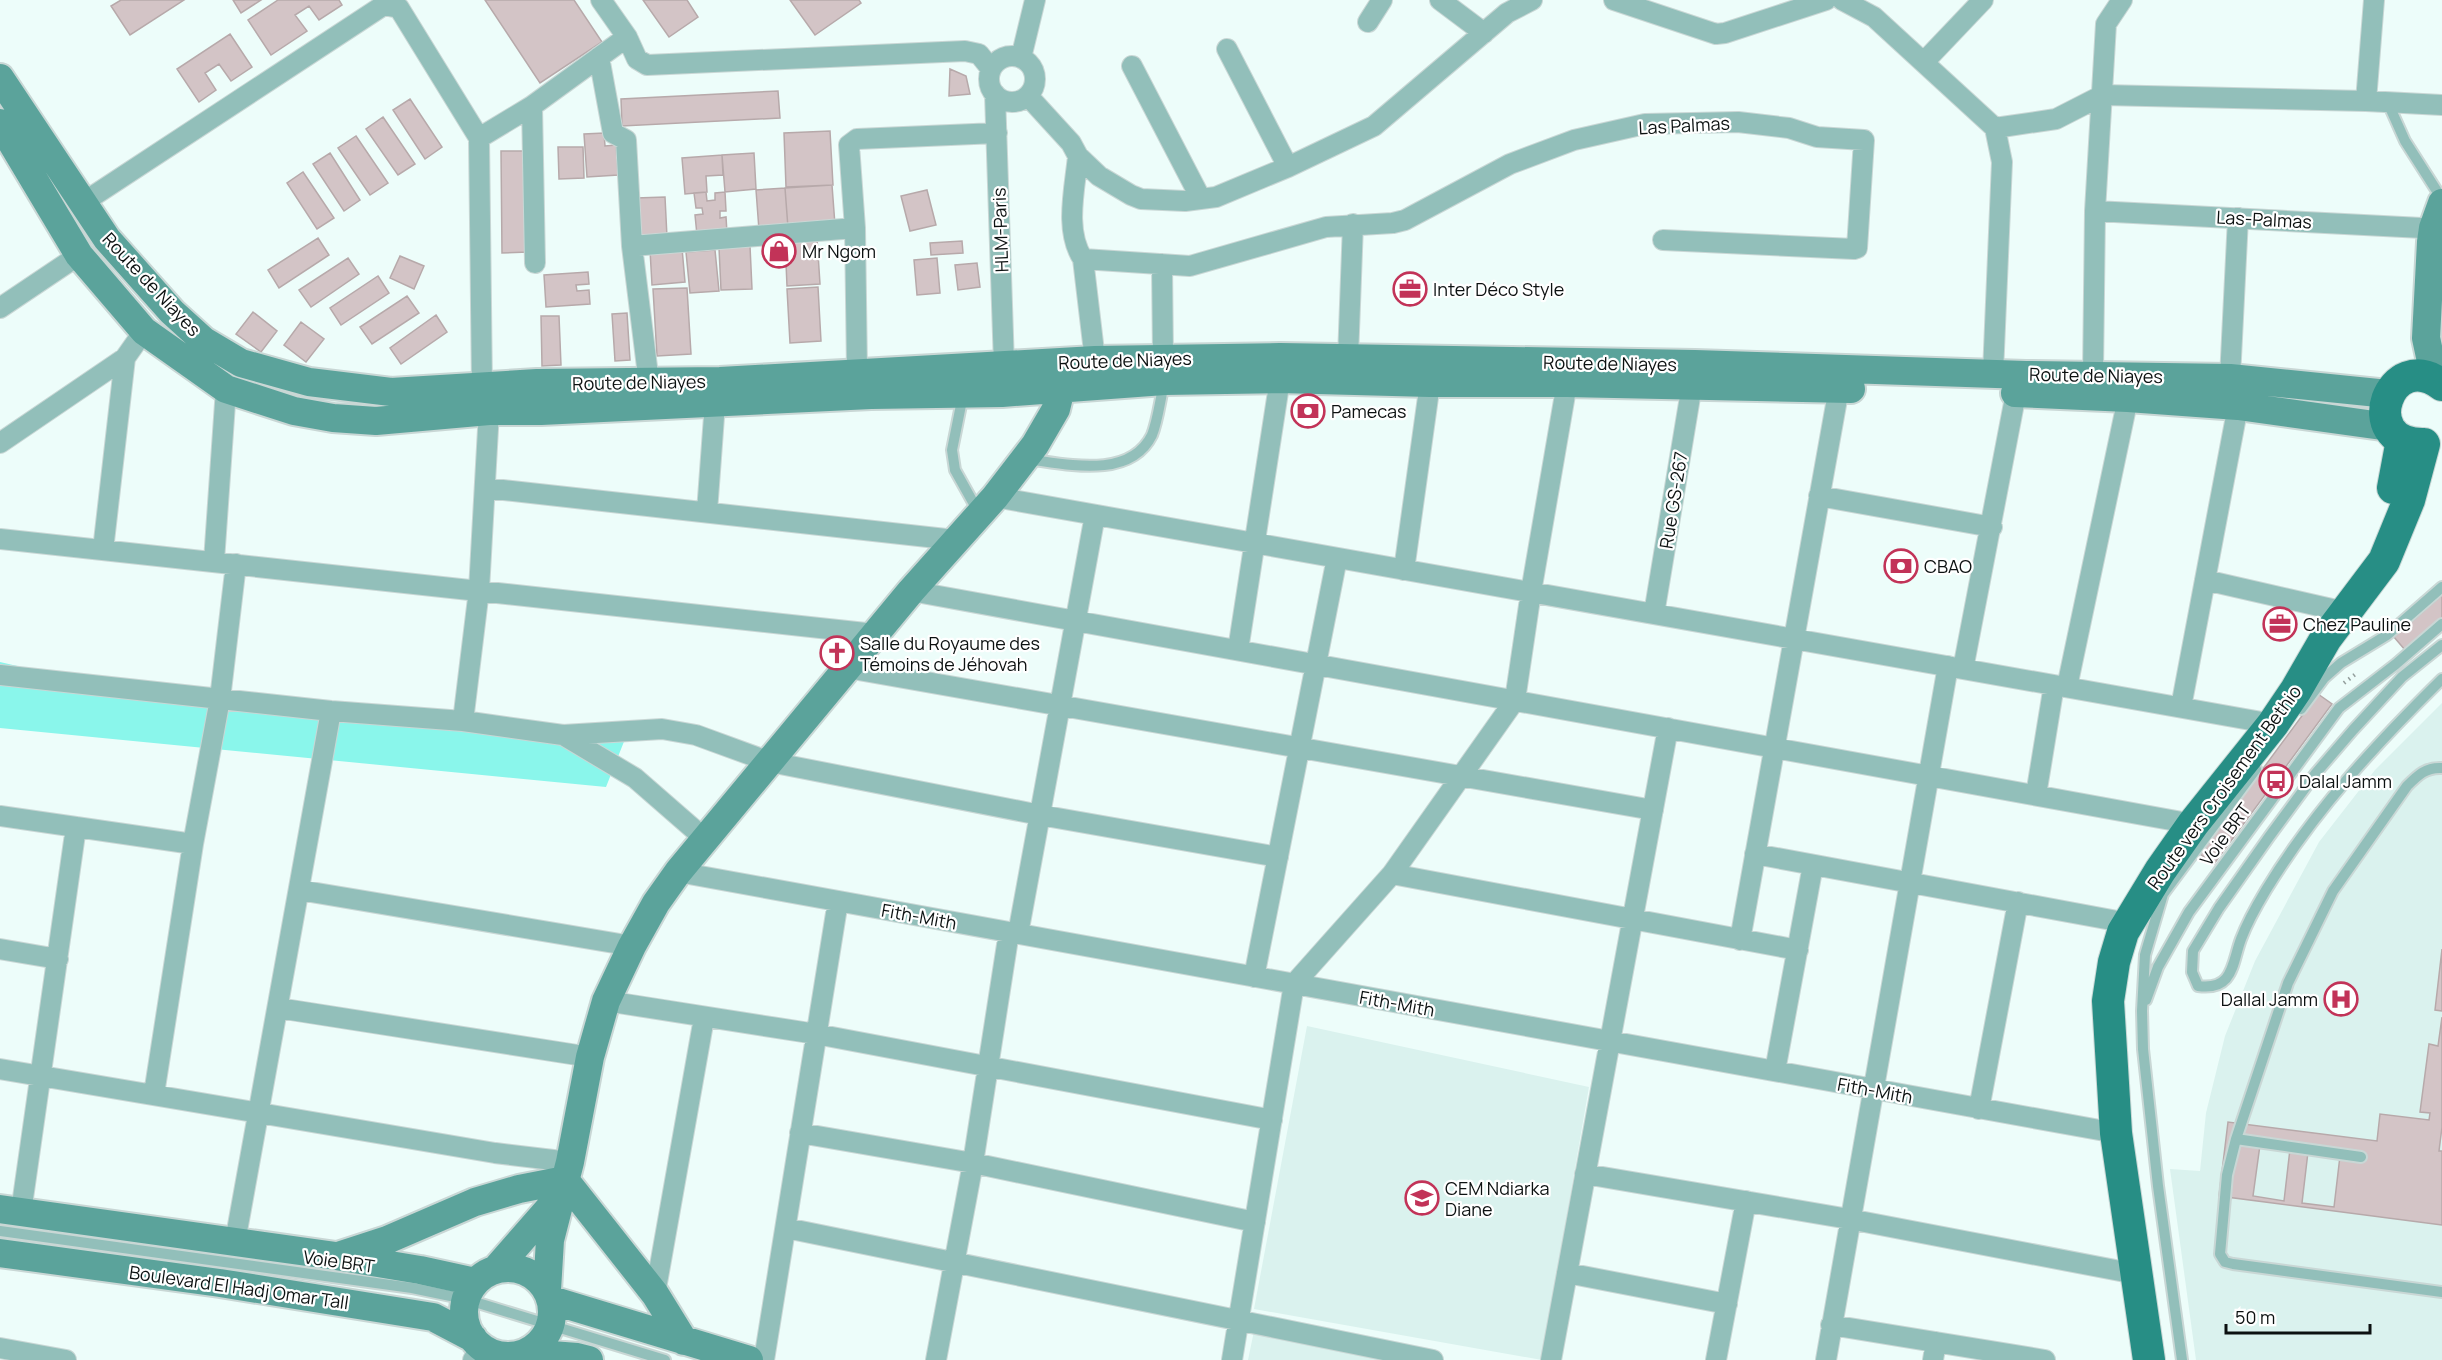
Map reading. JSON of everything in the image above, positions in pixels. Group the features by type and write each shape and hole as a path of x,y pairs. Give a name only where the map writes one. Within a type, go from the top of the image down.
{"main road":[{"name":"Route de Niayes","path":"0,78 107,239 172,312 204,341 241,363 309,382 391,392 486,399 715,403 871,395 963,394 1075,370 1164,369 1280,379 1839,388 2128,398 2238,406 2414,436"},
{"name":"Route de Niayes","path":"0,123 79,255 144,331 226,389 294,411 333,418 376,421 486,399 537,384 649,383 1004,365 1075,370 1164,369 1348,358 1695,364 2418,384"},
{"path":"2418,384 2426,338 2440,215"},
{"path":"525,1353 538,1344 549,1305 549,1240 566,1178 590,1057 606,1001 632,946 656,903 705,839 911,591 987,506 1024,459 1050,420 1075,370"},
{"name":"Route vers Croisement Bethio","path":"2149,1360 2116,1133 2108,1001 2114,962 2128,923 2193,824 2285,720 2296,690 2326,638 2384,561 2409,500 2414,436 2385,416 2384,405 2418,384"},
{"path":"566,1178 656,1294 675,1350"},
{"path":"336,1256 387,1240 475,1202 566,1178"},
{"path":"476,1348 464,1319 479,1284 566,1178"},
{"path":"10,1210 336,1256 420,1270 479,1284 510,1268 525,1271 537,1279 549,1305 675,1350 749,1360"},
{"name":"Boulevard El Hadj Omar Tall","path":"0,1253 220,1283 433,1317 476,1348 503,1356 525,1353 589,1360"}],"street":[{"path":"601,0 627,37 637,59 646,65 965,51 978,54 991,69"},
{"path":"1022,58 1035,0"},
{"path":"1368,22 1382,0"},
{"path":"1440,0 1484,33"},
{"path":"1028,96 1071,143 1078,156 1099,176 1141,199 1185,201 1201,199 1216,196 1288,168 1374,126 1507,13 1532,0"},
{"path":"1614,0 1716,34 1826,0"},
{"path":"1842,0 1877,8 1924,62 1995,128 2002,162 1993,373"},
{"path":"1924,62 1983,0"},
{"path":"2093,375 2096,211 2106,24 2122,0"},
{"path":"2366,101 2374,0"},
{"path":"84,202 384,4 399,8 479,138 486,399 485,488 479,590 463,721"},
{"path":"479,138 532,106 627,37"},
{"path":"1227,49 1288,168"},
{"path":"599,57 613,132 626,140 632,246 649,383"},
{"path":"1004,57 1022,58 1034,71 1033,88 1028,96 1020,100 1011,102 1002,100 995,94 989,78 991,69 1004,57"},
{"path":"1132,66 1201,199"},
{"name":"HLM-Paris","path":"995,94 1004,365"},
{"path":"1995,128 2056,119 2103,95 2442,105"},
{"path":"532,106 536,263"},
{"name":"Las Palmas","path":"1353,224 1380,225 1404,220 1510,164 1574,140 1645,124 1738,122 1789,128 1816,137 1864,140 1857,248 1663,240"},
{"path":"857,371 855,228 849,145 851,141 997,133"},
{"path":"1075,370 1083,259 1076,250 1072,232 1078,156"},
{"name":"Las-Palmas","path":"2096,211 2238,218 2440,215"},
{"path":"2230,378 2238,218"},
{"path":"1083,259 1190,266 1326,227 1353,224 1348,358"},
{"path":"632,246 855,228"},
{"path":"0,308 79,255"},
{"path":"1162,264 1164,369"},
{"path":"0,444 125,358 144,331"},
{"path":"103,550 125,358"},
{"path":"1238,650 1280,379"},
{"path":"1404,570 1430,383"},
{"path":"1232,1360 1294,984 1392,874 1515,700 1567,383"},
{"name":"Rue GS-267","path":"1654,614 1692,385"},
{"path":"1740,940 1839,388"},
{"path":"214,561 226,389"},
{"path":"1826,1360 1928,776 1992,526 2016,393"},
{"path":"2036,795 2128,398"},
{"path":"707,512 715,403"},
{"path":"2181,707 2238,406"},
{"path":"485,488 955,540"},
{"path":"1819,496 1992,526"},
{"path":"987,506 1095,515 2181,707 2285,720"},
{"path":"936,1360 973,1163 987,1067 1040,814 1095,515"},
{"path":"0,539 875,634"},
{"path":"1254,977 1337,558"},
{"path":"154,1094 193,843 220,699 236,564"},
{"path":"2205,580 2345,612"},
{"path":"911,591 2193,824"},
{"path":"847,669 1060,704 1460,778 1653,810"},
{"path":"0,675 331,711 463,721 562,735 662,729 696,735 770,762 1278,857"},
{"path":"235,1242 331,711"},
{"path":"1551,1360 1668,728"},
{"path":"562,735 635,778 705,839"},
{"path":"0,816 193,843"},
{"path":"10,1210 41,1076 76,827"},
{"path":"1755,854 2128,923"},
{"path":"1775,1071 1813,865"},
{"name":"Fith-Mith","path":"678,873 2116,1133"},
{"path":"1392,874 1797,950"},
{"path":"299,890 632,946"},
{"path":"764,1360 838,901"},
{"path":"1979,1108 2018,902"},
{"path":"0,950 58,959"},
{"path":"606,1001 816,1034 1272,1120"},
{"path":"278,1008 590,1057"},
{"path":"656,1294 704,1018"},
{"path":"0,1069 259,1111 495,1153 566,1178"},
{"path":"801,1133 973,1163 1255,1222"},
{"path":"1585,1174 1849,1219 2136,1274"},
{"path":"1716,1360 1746,1201"},
{"path":"786,1228 1433,1360"},
{"path":"1567,1273 1727,1304"},
{"path":"1831,1325 1935,1351 2046,1360"},
{"path":"0,1348 66,1360"}],"lane":[{"path":"2388,102 2440,215"},
{"path":"1024,459 1067,465 1106,466 1133,456 1152,435 1164,369"},
{"path":"963,394 952,450 955,470 987,506"},
{"path":"2285,720 2341,663 2386,635 2442,587"},
{"name":"Voie BRT","path":"2142,1011 2158,968 2189,912 2339,708 2442,624"},
{"path":"2442,645 2402,677 2353,730 2316,773 2269,837 2219,908 2193,951 2192,972 2198,986 2211,988 2224,981 2236,964 2241,940 2265,892 2299,840 2341,786 2442,679"},
{"name":"Voie BRT","path":"2182,1360 2147,1093 2142,1011 2145,955 2163,894 2262,762"},
{"path":"2442,768 2433,767 2420,773 2407,786 2334,891 2288,983 2236,1139 2226,1186 2220,1254 2225,1262 2233,1264 2442,1292"},
{"path":"2236,1139 2361,1157"},
{"name":"Voie BRT","path":"0,1231 412,1288 479,1284 549,1305"}],"shaded area":[{"path":"0,662 112,688 627,734 606,787 0,728"},
{"name":"Dallal Jamm","path":"2442,703 2442,1360 2196,1360 2170,1169 2200,1171 2206,1113 2225,1036 2255,961 2319,842 2375,770"},
{"name":"CEM Ndiarka Diane","path":"1307,1026 1589,1087 1542,1360 1254,1309"},
{"path":"1254,1331 1391,1360 1248,1360"}],"building":[{"path":"121,0 184,0 130,35 111,6"},
{"path":"233,0 261,0 241,13"},
{"path":"278,0 339,0 342,5 319,20 309,6 295,15 307,31 271,55 248,20"},
{"path":"485,0 574,0 602,42 540,83"},
{"path":"643,0 687,0 698,17 669,37"},
{"path":"790,0 859,0 861,3 815,35"},
{"path":"230,34 252,67 231,81 219,64 205,73 216,90 199,102 177,69"},
{"path":"950,69 966,76 970,94 949,96"},
{"path":"778,91 780,118 622,126 621,99"},
{"path":"410,99 442,147 425,159 393,110"},
{"path":"383,117 415,164 398,175 366,129"},
{"path":"830,131 833,185 786,187 784,133"},
{"path":"604,133 605,146 616,145 618,175 587,177 584,134"},
{"path":"356,136 388,183 370,195 338,148"},
{"path":"558,147 583,147 584,178 559,179"},
{"path":"501,151 527,151 528,252 502,253"},
{"path":"330,153 360,200 344,211 313,164"},
{"path":"754,153 756,189 725,192 722,155"},
{"path":"722,155 723,175 706,176 707,192 685,194 682,158"},
{"path":"303,172 334,218 317,229 287,183"},
{"path":"832,185 835,225 788,228 785,188"},
{"path":"785,188 788,228 759,230 756,190"},
{"path":"927,190 936,225 910,231 901,196"},
{"path":"706,192 707,201 715,200 715,193 725,192 726,211 720,211 720,218 726,217 727,233 697,235 695,215 703,214 702,208 696,208 694,193"},
{"path":"665,197 667,237 639,239 636,198"},
{"path":"318,238 329,255 279,288 268,270"},
{"path":"817,238 820,284 787,286 785,240"},
{"path":"962,241 963,253 931,255 930,243"},
{"path":"750,246 752,289 721,290 719,248"},
{"path":"682,248 685,282 652,285 650,250"},
{"path":"715,250 719,291 690,293 686,252"},
{"path":"400,256 424,266 414,289 390,278"},
{"path":"348,258 359,274 311,307 299,290"},
{"path":"937,258 940,293 917,295 914,260"},
{"path":"977,263 980,287 958,290 955,265"},
{"path":"588,272 589,284 576,285 577,291 589,290 590,304 546,307 544,275"},
{"path":"378,276 389,293 341,325 330,308"},
{"path":"818,287 821,341 790,343 787,289"},
{"path":"687,288 691,354 657,356 653,289"},
{"path":"407,296 419,313 372,344 360,327"},
{"path":"253,312 277,331 261,352 236,334"},
{"path":"627,313 630,360 615,361 612,314"},
{"path":"436,315 447,332 401,364 390,348"},
{"path":"541,316 559,316 561,365 542,366"},
{"path":"301,322 324,339 306,362 284,345"},
{"path":"2442,595 2442,618 2405,650 2394,637"},
{"path":"2318,694 2332,704 2214,864 2200,854"},
{"path":"2442,949 2442,1011 2435,1010"},
{"path":"2442,1017 2442,1127 2439,1151 2442,1151 2442,1225 2219,1196 2228,1122 2377,1141 2380,1114 2429,1120 2430,1113 2420,1112 2429,1044 2438,1046","holes":["2260,1145 2290,1149 2284,1201 2253,1196","2308,1152 2340,1156 2334,1207 2302,1203"]}],"place":[{"name":"Mr Ngom","path":"779,251"},
{"name":"Inter Déco Style","path":"1410,289"},
{"name":"Pamecas","path":"1308,411"},
{"name":"CBAO","path":"1901,566"},
{"name":"Chez Pauline","path":"2280,624"},
{"name":"Salle du Royaume des Témoins de Jéhovah","path":"837,653"},
{"name":"Dalal Jamm","path":"2276,781"},
{"name":"Dallal Jamm","path":"2341,999"},
{"name":"CEM Ndiarka Diane","path":"1422,1198"}]}
